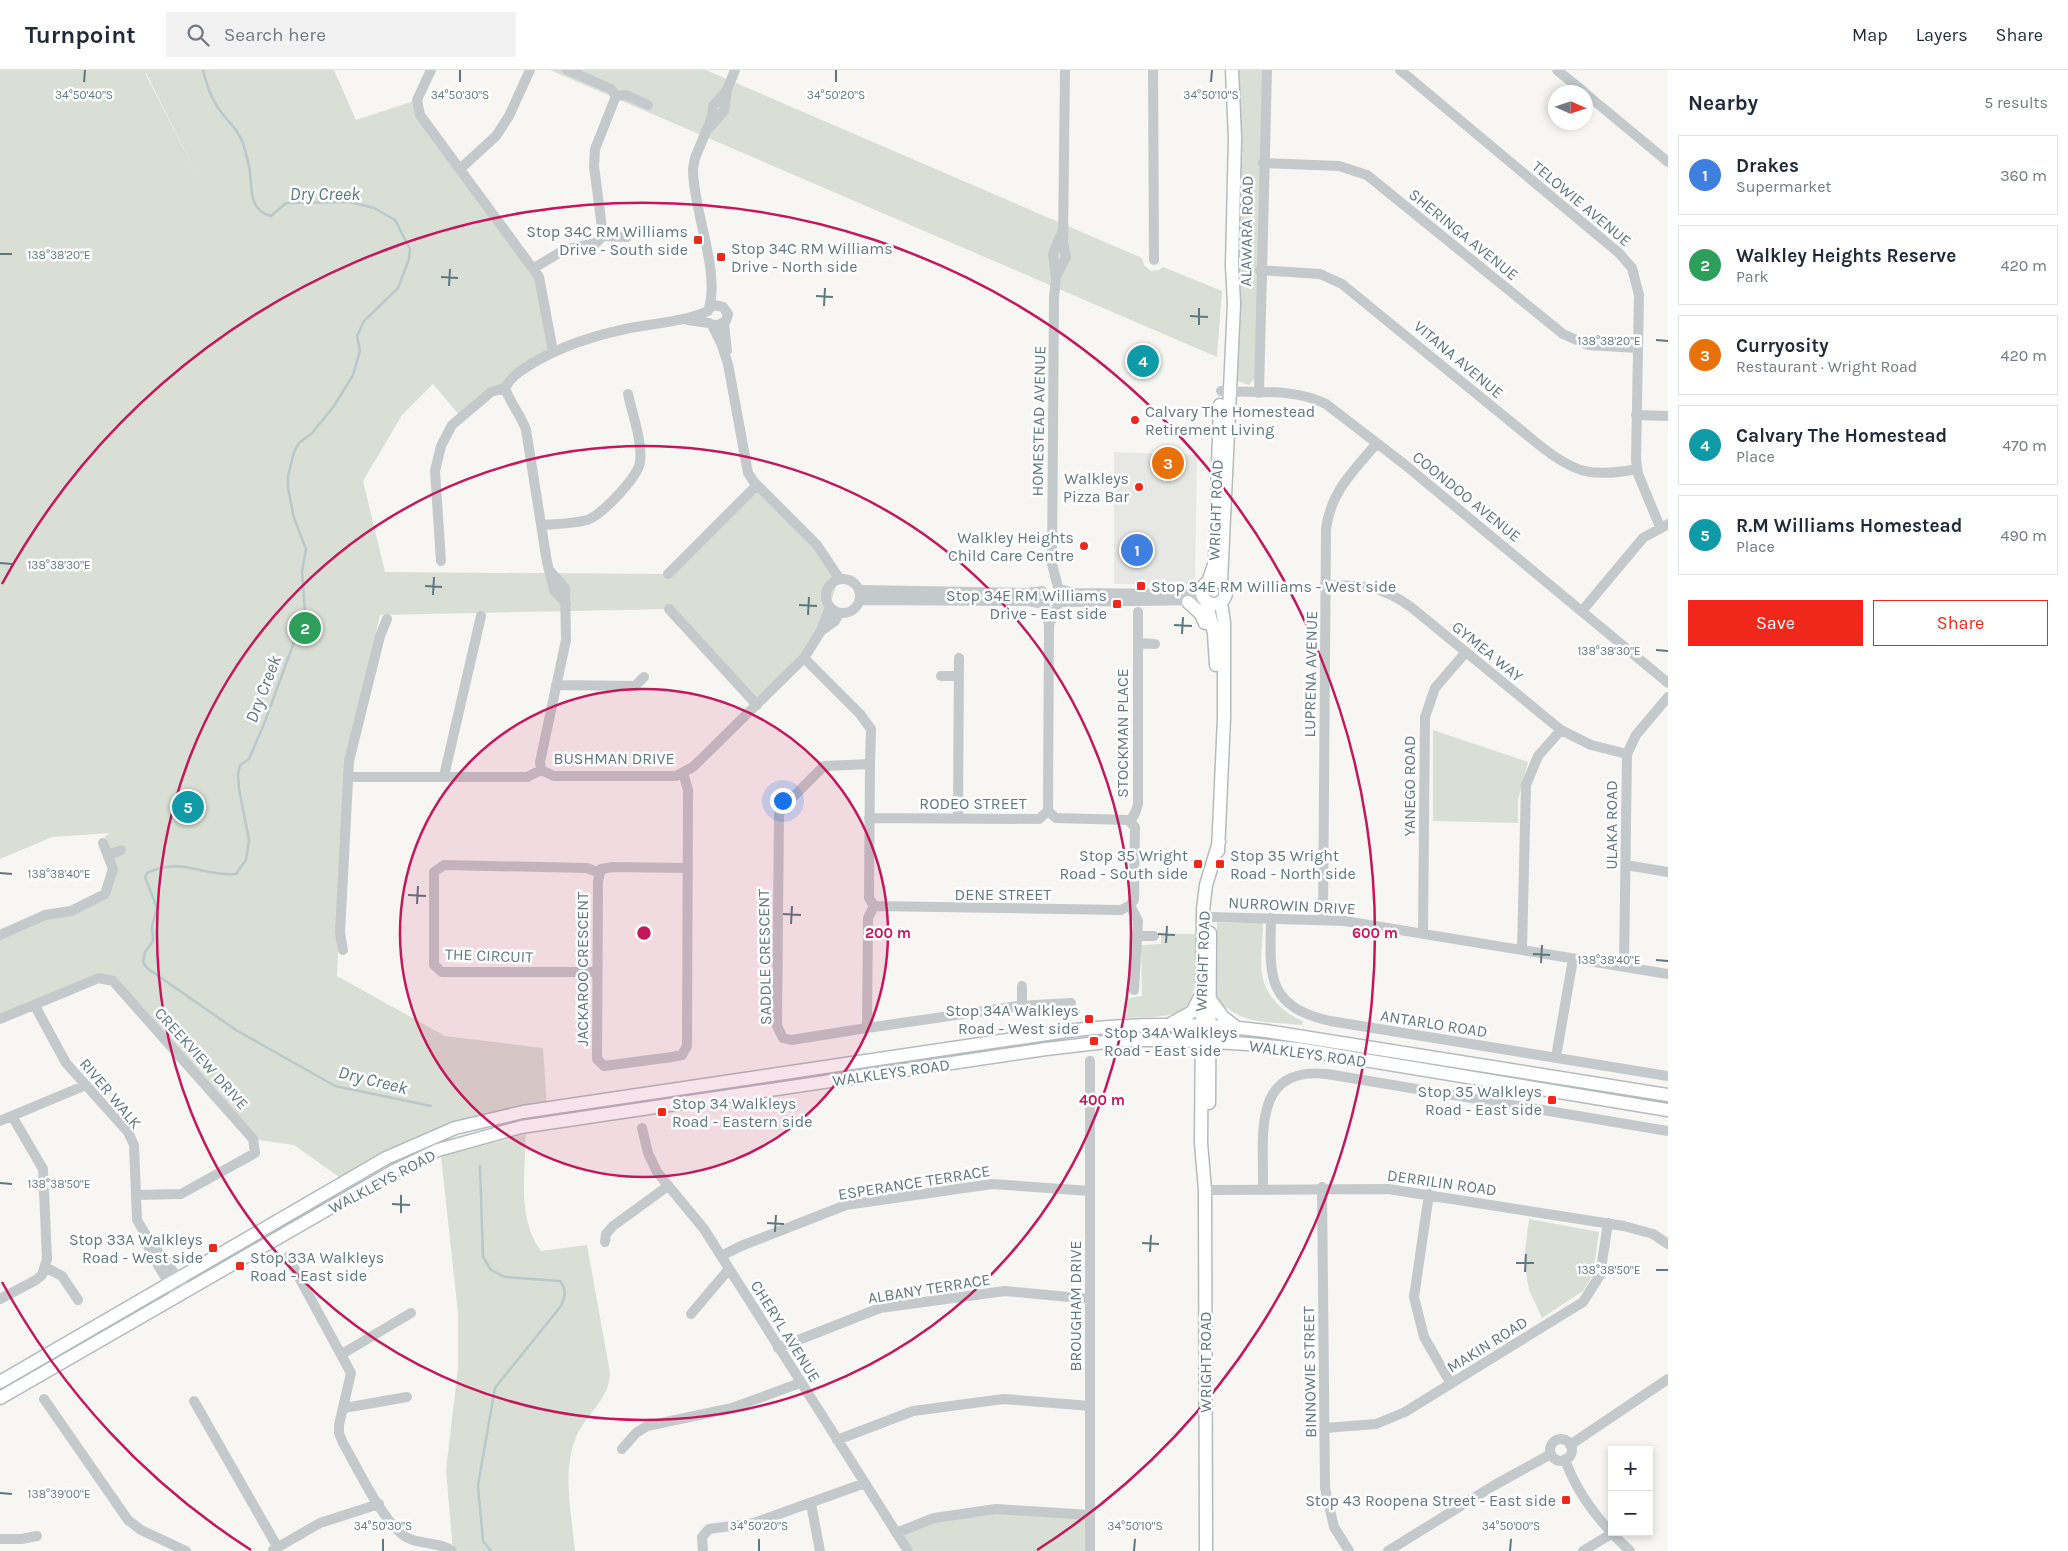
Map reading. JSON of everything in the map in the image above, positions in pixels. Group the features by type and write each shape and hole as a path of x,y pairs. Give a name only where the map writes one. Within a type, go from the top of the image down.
{"main road":[{"name":"WRIGHT ROAD","path":"1222,725 1216,677 1214,633 1205,593 1215,562 1218,431 1232,363 1235,146 1232,70"},
{"name":"WRIGHT ROAD","path":"1221,582 1225,392"},
{"path":"1216,580 1221,582 1226,594 1221,602 1212,604 1205,593 1216,580"},
{"path":"1188,602 1202,614 1216,677"},
{"name":"WRIGHT ROAD","path":"1205,996 1219,842 1224,623 1221,602"},
{"name":"WRIGHT ROAD","path":"1206,1551 1205,1190 1201,1160 1205,1066 1205,895 1219,842"},
{"path":"1170,1024 1192,1012 1205,996 1223,1017 1237,1028"},
{"name":"WALKLEYS ROAD","path":"0,1382 386,1158 435,1136 488,1119 523,1112 1067,1031 1134,1024 1237,1028 1319,1038 1668,1095"},
{"name":"WALKLEYS ROAD","path":"0,1398 394,1171 438,1150 500,1131 1078,1045 1123,1040 1205,1041 1307,1051 1668,1110"},
{"path":"1178,1040 1193,1051 1205,1066 1222,1052 1248,1044"}],"street":[{"path":"431,70 417,100 420,115 534,268 539,277 554,351"},
{"path":"460,169 496,136 509,116 530,70"},
{"path":"567,70 611,89 616,96"},
{"path":"728,364 721,343 710,324 708,309 712,297 710,274 693,174 695,158 708,128 714,104 727,90 735,70"},
{"name":"HOMESTEAD AVENUE","path":"1059,588 1052,564 1054,298 1056,277 1053,254 1063,230 1065,70"},
{"path":"1153,70 1154,260"},
{"name":"ALAWARA ROAD","path":"1259,393 1260,270 1267,70"},
{"name":"TELOWIE AVENUE","path":"1400,70 1627,261 1634,272 1639,289 1636,415 1637,469 1664,526"},
{"path":"1557,70 1575,85"},
{"path":"616,96 626,95 648,105"},
{"path":"603,236 594,166 595,149 616,96"},
{"path":"1593,100 1668,162"},
{"name":"SHERINGA AVENUE","path":"1263,163 1339,166 1367,175 1567,337 1588,345 1638,348"},
{"path":"534,268 564,250 596,243 603,236 627,237"},
{"name":"VITANA AVENUE","path":"1260,270 1320,274 1342,284 1538,444 1568,466 1600,473 1637,469"},
{"path":"710,274 718,288 720,305"},
{"path":"688,320 720,305"},
{"path":"720,305 725,308 728,314 724,324 728,364 746,468 757,485 820,550 839,578"},
{"path":"541,770 540,762 566,640 566,603 556,593 549,570 526,430 522,417 505,388 511,376 554,351 594,337 629,329 688,320 719,326 724,324"},
{"path":"441,560 435,471 441,446 452,425 491,392 505,388"},
{"name":"COONDOO AVENUE","path":"1225,392 1290,393 1318,400 1337,412 1404,464 1668,682"},
{"path":"541,525 587,520 601,512 636,475 640,462 640,450 628,394"},
{"path":"1636,415 1668,416"},
{"name":"LUPRENA AVENUE","path":"1323,919 1326,529 1331,503 1340,487 1376,444"},
{"path":"668,574 757,485"},
{"path":"1582,611 1639,542 1664,526"},
{"path":"820,550 830,584"},
{"name":"HOMESTEAD AVENUE","path":"1044,589 1052,564"},
{"path":"839,578 853,581 859,595 851,611 839,613 830,608 825,595 830,584 839,578"},
{"name":"GYMEA WAY","path":"1326,585 1370,587 1391,593 1561,730 1592,745 1627,754"},
{"path":"1049,625 1063,595 1059,588"},
{"path":"859,595 1033,593 1044,589 1059,588 1073,593 1205,593"},
{"path":"1044,589 1041,596 1049,625 1048,810"},
{"path":"859,595 1029,601 1044,605 1059,605 1188,602 1205,593"},
{"name":"BUSHMAN DRIVE","path":"348,777 527,777 541,770 554,776 662,777 683,773 694,767 804,658 821,631 830,608"},
{"path":"669,609 757,705"},
{"name":"STOCKMAN PLACE","path":"1134,990 1138,921 1130,905 1134,900 1135,828 1130,822 1138,804 1138,612"},
{"name":"BUSHMAN DRIVE","path":"821,631 835,621 839,613"},
{"path":"444,776 481,616"},
{"path":"343,950 340,933 349,761 380,636 387,619"},
{"path":"1138,643 1155,644"},
{"name":"YANEGO ROAD","path":"1423,934 1426,716 1435,688 1466,652"},
{"path":"804,658 860,714 870,729 868,898 874,906 868,918 867,1028"},
{"path":"958,818 959,658"},
{"path":"941,676 958,676"},
{"path":"556,685 636,686 644,677"},
{"name":"ULAKA ROAD","path":"1624,967 1627,754 1636,735 1668,697"},
{"path":"1522,950 1526,784 1538,756 1561,730"},
{"name":"SADDLE CRESCENT","path":"870,764 824,766 788,801 779,814 777,1026 783,1038 791,1040 1022,1006 1071,1003"},
{"name":"JACKAROO CRESCENT","path":"683,773 688,790 688,868 687,1046 682,1055 604,1066 597,1060 598,881 601,869 613,867 688,868"},
{"name":"RODEO STREET","path":"869,818 1039,819 1048,810 1056,818 1128,820 1130,822"},
{"path":"0,935 45,916 71,910 105,894 113,869 104,843"},
{"path":"108,856 122,850"},
{"name":"THE CIRCUIT","path":"598,972 442,972 434,966 434,872 444,865 587,868 600,873"},
{"path":"1626,865 1668,872"},
{"name":"DENE STREET","path":"874,906 1121,910 1130,905"},
{"name":"NURROWIN DRIVE","path":"1211,917 1323,919 1668,974"},
{"name":"ANTARLO ROAD","path":"1271,918 1271,963 1275,984 1287,1002 1302,1013 1330,1021 1668,1076"},
{"path":"1136,936 1154,936"},
{"path":"1556,1057 1573,959"},
{"name":"CREEKVIEW DRIVE","path":"0,1019 99,978 113,981 253,1139 255,1153 193,1189 181,1194 136,1195"},
{"path":"1022,986 1022,1006"},
{"name":"RIVER WALK","path":"35,1006 66,1063 128,1132 134,1145 137,1220 183,1294"},
{"name":"BROUGHAM DRIVE","path":"1090,1061 1090,1551"},
{"path":"1264,1188 1266,1106 1279,1085 1302,1074 1328,1074 1668,1130"},
{"path":"0,1121 86,1085"},
{"path":"0,1299 42,1275 46,1259 43,1170 12,1116"},
{"name":"CHERYL AVENUE","path":"642,1128 652,1163 668,1186 700,1224 908,1551"},
{"name":"ESPERANCE TERRACE","path":"721,1256 741,1246 846,1204 992,1184 1090,1191"},
{"path":"605,1242 606,1234 613,1226 668,1186"},
{"name":"DERRILIN ROAD","path":"1205,1190 1322,1187 1388,1189 1608,1223 1645,1231 1668,1244"},
{"name":"BINNOWIE STREET","path":"1322,1187 1325,1488 1327,1505 1334,1527 1349,1551"},
{"path":"1429,1194 1414,1297 1424,1337 1451,1384"},
{"name":"MAKIN ROAD","path":"1325,1428 1376,1424 1405,1412 1583,1302 1600,1275 1608,1223"},
{"path":"288,1258 351,1373 340,1425 340,1437 393,1527 407,1538 420,1544 446,1547 452,1551"},
{"path":"45,1267 62,1276 78,1300"},
{"path":"692,1314 729,1268"},
{"name":"ALBANY TERRACE","path":"778,1348 880,1308 1005,1291 1090,1299"},
{"path":"342,1354 411,1313"},
{"path":"1570,1444 1668,1379"},
{"path":"622,1449 636,1433 647,1426 732,1408 800,1383"},
{"path":"344,1408 407,1397"},
{"path":"44,1399 128,1520 141,1530 186,1551"},
{"path":"837,1440 913,1411 1004,1399 1090,1406"},
{"path":"194,1401 275,1549 320,1523 379,1504"},
{"path":"1557,1439 1565,1440 1570,1444 1570,1454 1565,1459 1557,1460 1551,1454 1551,1445 1557,1439"},
{"path":"1388,1551 1493,1486 1551,1454"},
{"path":"1565,1459 1578,1486 1608,1530"},
{"path":"703,1551 702,1537 709,1530 746,1525 865,1483"},
{"path":"810,1504 820,1551"},
{"path":"896,1533 934,1518 996,1509 1090,1514"},
{"path":"0,1540 37,1536"},
{"path":"1583,1551 1608,1536"},
{"path":"1613,1536 1630,1551"}],"shaded area":[{"path":"0,70 334,70 356,120 417,100 420,115 539,277 553,351 461,417 433,384 402,415 363,481 385,572 668,574 754,482 820,550 839,578 821,631 757,705 669,609 380,615 346,762 337,976 445,1036 543,1048 547,1108 442,1133 346,1182 294,1145 253,1139 113,981 99,978 0,1020 0,936 105,894 113,869 105,836 111,833 52,837 0,859","holes":["145,73 146,73 197,175"]},
{"path":"550,70 706,70 1142,258 1144,265 1151,271 1159,270 1163,267 1222,291 1217,357"},
{"path":"1238,70 1263,70 1255,378 1249,385 1238,381 1235,376 1241,178"},
{"path":"1114,452 1197,455 1195,585 1114,584"},
{"path":"1433,730 1528,762 1518,800 1518,823 1433,821"},
{"path":"1217,923 1263,923 1261,967 1265,986 1273,999 1284,1010 1303,1021 1302,1025 1256,1021 1246,1018 1226,1008 1217,999"},
{"path":"1161,934 1195,934 1196,970 1193,994 1188,1004 1180,1011 1169,1015 1126,1018 1127,998 1142,996 1141,945 1161,944"},
{"path":"526,1134 524,1195 528,1225 541,1251 587,1245 610,1373 609,1383 601,1400 579,1431 571,1453 568,1481 575,1551 453,1551 446,1470 458,1368 458,1313 441,1156"},
{"path":"1529,1219 1599,1232 1593,1275 1583,1291 1542,1318 1529,1290 1524,1260"},
{"path":"996,1509 1090,1515 1090,1551 908,1551 896,1533 928,1519"}],"waterway":[{"name":"Dry Creek","path":"203,70 215,102 242,140 249,166 253,199 259,209 271,216 286,203 350,202 374,208 395,220 410,249 409,259 398,288 364,321 357,336 360,351 353,375 334,406 312,433 299,443 294,452 288,476 288,488 294,518 306,549 302,572 305,612 264,724 249,759 240,765 238,774 239,789 249,840 246,860 236,874 213,873 171,866 147,873 145,877 157,908 152,926 153,941 145,952 143,962 147,968 236,1030 335,1086 431,1106"},
{"name":"Dry Creek","path":"480,1166 483,1257 491,1270 505,1277 560,1281 565,1293 561,1306 495,1388 478,1485 483,1541 491,1551"}],"place":[{"name":"Stop 34C RM Williams Drive - South side","path":"698,240"},
{"name":"Stop 34C RM Williams Drive - North side","path":"721,257"},
{"name":"Calvary The Homestead","path":"1143,361"},
{"name":"Calvary The Homestead Retirement Living","path":"1135,420"},
{"name":"Curryosity","path":"1168,463"},
{"name":"Walkleys Pizza Bar","path":"1139,487"},
{"name":"Walkley Heights Child Care Centre","path":"1084,546"},
{"name":"Drakes","path":"1137,550"},
{"name":"Stop 34E RM Williams - West side","path":"1141,586"},
{"name":"Stop 34E RM Williams Drive - East side","path":"1117,604"},
{"name":"Walkley Heights Reserve","path":"305,628"},
{"name":"R.M Williams Homestead","path":"188,807"},
{"name":"Stop 35 Wright Road - South side","path":"1198,864"},
{"name":"Stop 35 Wright Road - North side","path":"1220,864"},
{"name":"Stop 34A Walkleys Road - West side","path":"1089,1019"},
{"name":"Stop 34A Walkleys Road - East side","path":"1094,1041"},
{"name":"Stop 35 Walkleys Road - East side","path":"1552,1100"},
{"name":"Stop 34 Walkleys Road - Eastern side","path":"662,1112"},
{"name":"Stop 33A Walkleys Road - West side","path":"213,1248"},
{"name":"Stop 33A Walkleys Road - East side","path":"240,1266"},
{"name":"Stop 43 Roopena Street - East side","path":"1566,1500"}]}
